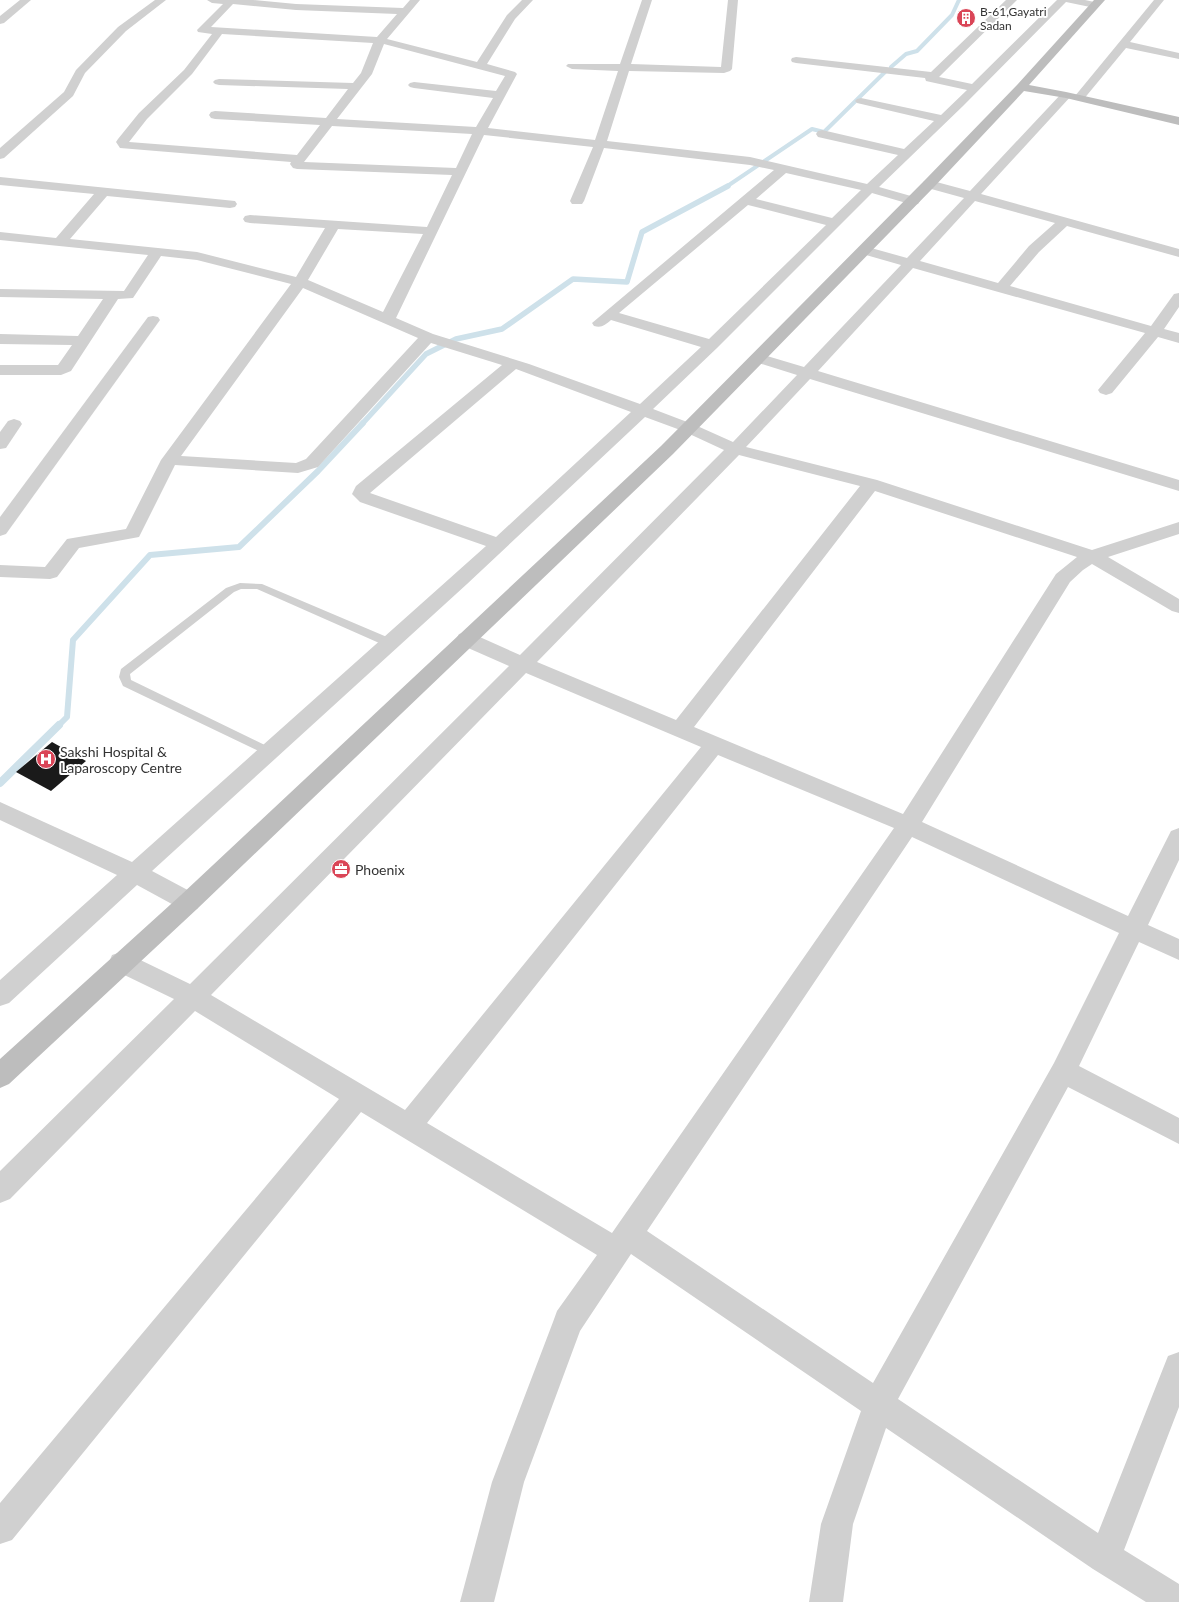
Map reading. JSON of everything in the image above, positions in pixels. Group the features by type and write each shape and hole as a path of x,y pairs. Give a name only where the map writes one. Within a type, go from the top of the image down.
{"main road":[{"path":"0,1076 121,962 188,902 689,428 929,184 1021,87 1098,2"},
{"path":"1021,87 1179,121"}],"street":[{"path":"0,21 26,0"},
{"path":"0,155 69,94 80,72 122,29 160,0"},
{"path":"212,0 298,3 405,11"},
{"path":"415,0 380,40 366,74 296,164 460,172"},
{"path":"480,66 511,17 528,0"},
{"path":"577,201 600,144 647,0"},
{"path":"572,66 720,71 726,69 733,0"},
{"path":"973,82 961,86 930,79 1012,0"},
{"path":"982,66 1051,0"},
{"path":"0,995 499,544 712,345 870,188 943,119 973,82 1063,0"},
{"path":"1069,0 1098,2"},
{"path":"0,1190 735,449 973,196 1123,44 1159,0"},
{"path":"231,1 202,30 380,40 511,74 480,131 432,232 387,320"},
{"path":"219,31 188,72 143,116 122,142 124,145 300,160"},
{"path":"1123,44 1179,56"},
{"path":"796,60 934,76"},
{"path":"219,82 356,86"},
{"path":"414,86 500,95"},
{"path":"861,101 943,119"},
{"path":"215,114 480,131 750,161 870,188 913,200"},
{"path":"822,134 907,153"},
{"path":"712,345 604,319 783,169"},
{"path":"0,181 230,204"},
{"path":"929,184 1179,253"},
{"path":"60,242 104,192"},
{"path":"746,200 835,223"},
{"path":"250,219 432,232"},
{"path":"1000,289 1034,249 1065,221"},
{"path":"0,571 50,574 73,543 133,533 170,460 300,282 334,225"},
{"path":"0,236 197,256 300,282 428,337 513,364 642,410 689,428 735,449 871,484 1092,556 1179,607"},
{"path":"864,250 1179,338"},
{"path":"0,293 128,295 157,252"},
{"path":"0,370 62,370 65,368 114,294"},
{"path":"1106,390 1154,332 1179,297"},
{"path":"0,530 154,320"},
{"path":"170,460 298,468 312,463 428,337"},
{"path":"0,339 83,341"},
{"path":"757,358 1179,486"},
{"path":"499,544 366,498 361,494 362,490 513,364"},
{"path":"0,444 14,424"},
{"path":"680,730 871,484"},
{"path":"477,1602 508,1482 568,1322 908,825 1063,578 1076,566 1092,556 1179,528"},
{"path":"466,639 522,664 908,825 1179,950"},
{"path":"408,1127 715,744"},
{"path":"0,810 135,873 188,902"},
{"path":"826,1602 837,1524 878,1405 1063,1070 1132,928 1179,837"},
{"path":"121,962 193,997 408,1127 622,1243 878,1405 1105,1557 1177,1602"},
{"path":"1063,1070 1179,1132"},
{"path":"0,1528 358,1096"},
{"path":"1105,1557 1179,1367"}],"lane":[{"path":"269,752 127,683 124,677 125,672 230,590 249,585 258,586 390,643"}],"building":[{"path":"52,742 86,761 51,791 16,772"}],"waterway":[{"path":"891,67 906,54 917,51 952,15 959,0"},
{"path":"726,187 812,129 824,132 886,71"},
{"path":"362,424 426,354 456,339 502,329 573,279 627,282 642,232 728,186"},
{"path":"59,725 67,717 73,640 150,555 239,547 318,471 363,423"},
{"path":"0,783 59,725"}],"place":[{"name":"B-61,Gayatri Sadan","path":"966,18"},
{"name":"Sakshi Hospital & Laparoscopy Centre","path":"46,759"},
{"name":"Phoenix","path":"341,869"}]}
